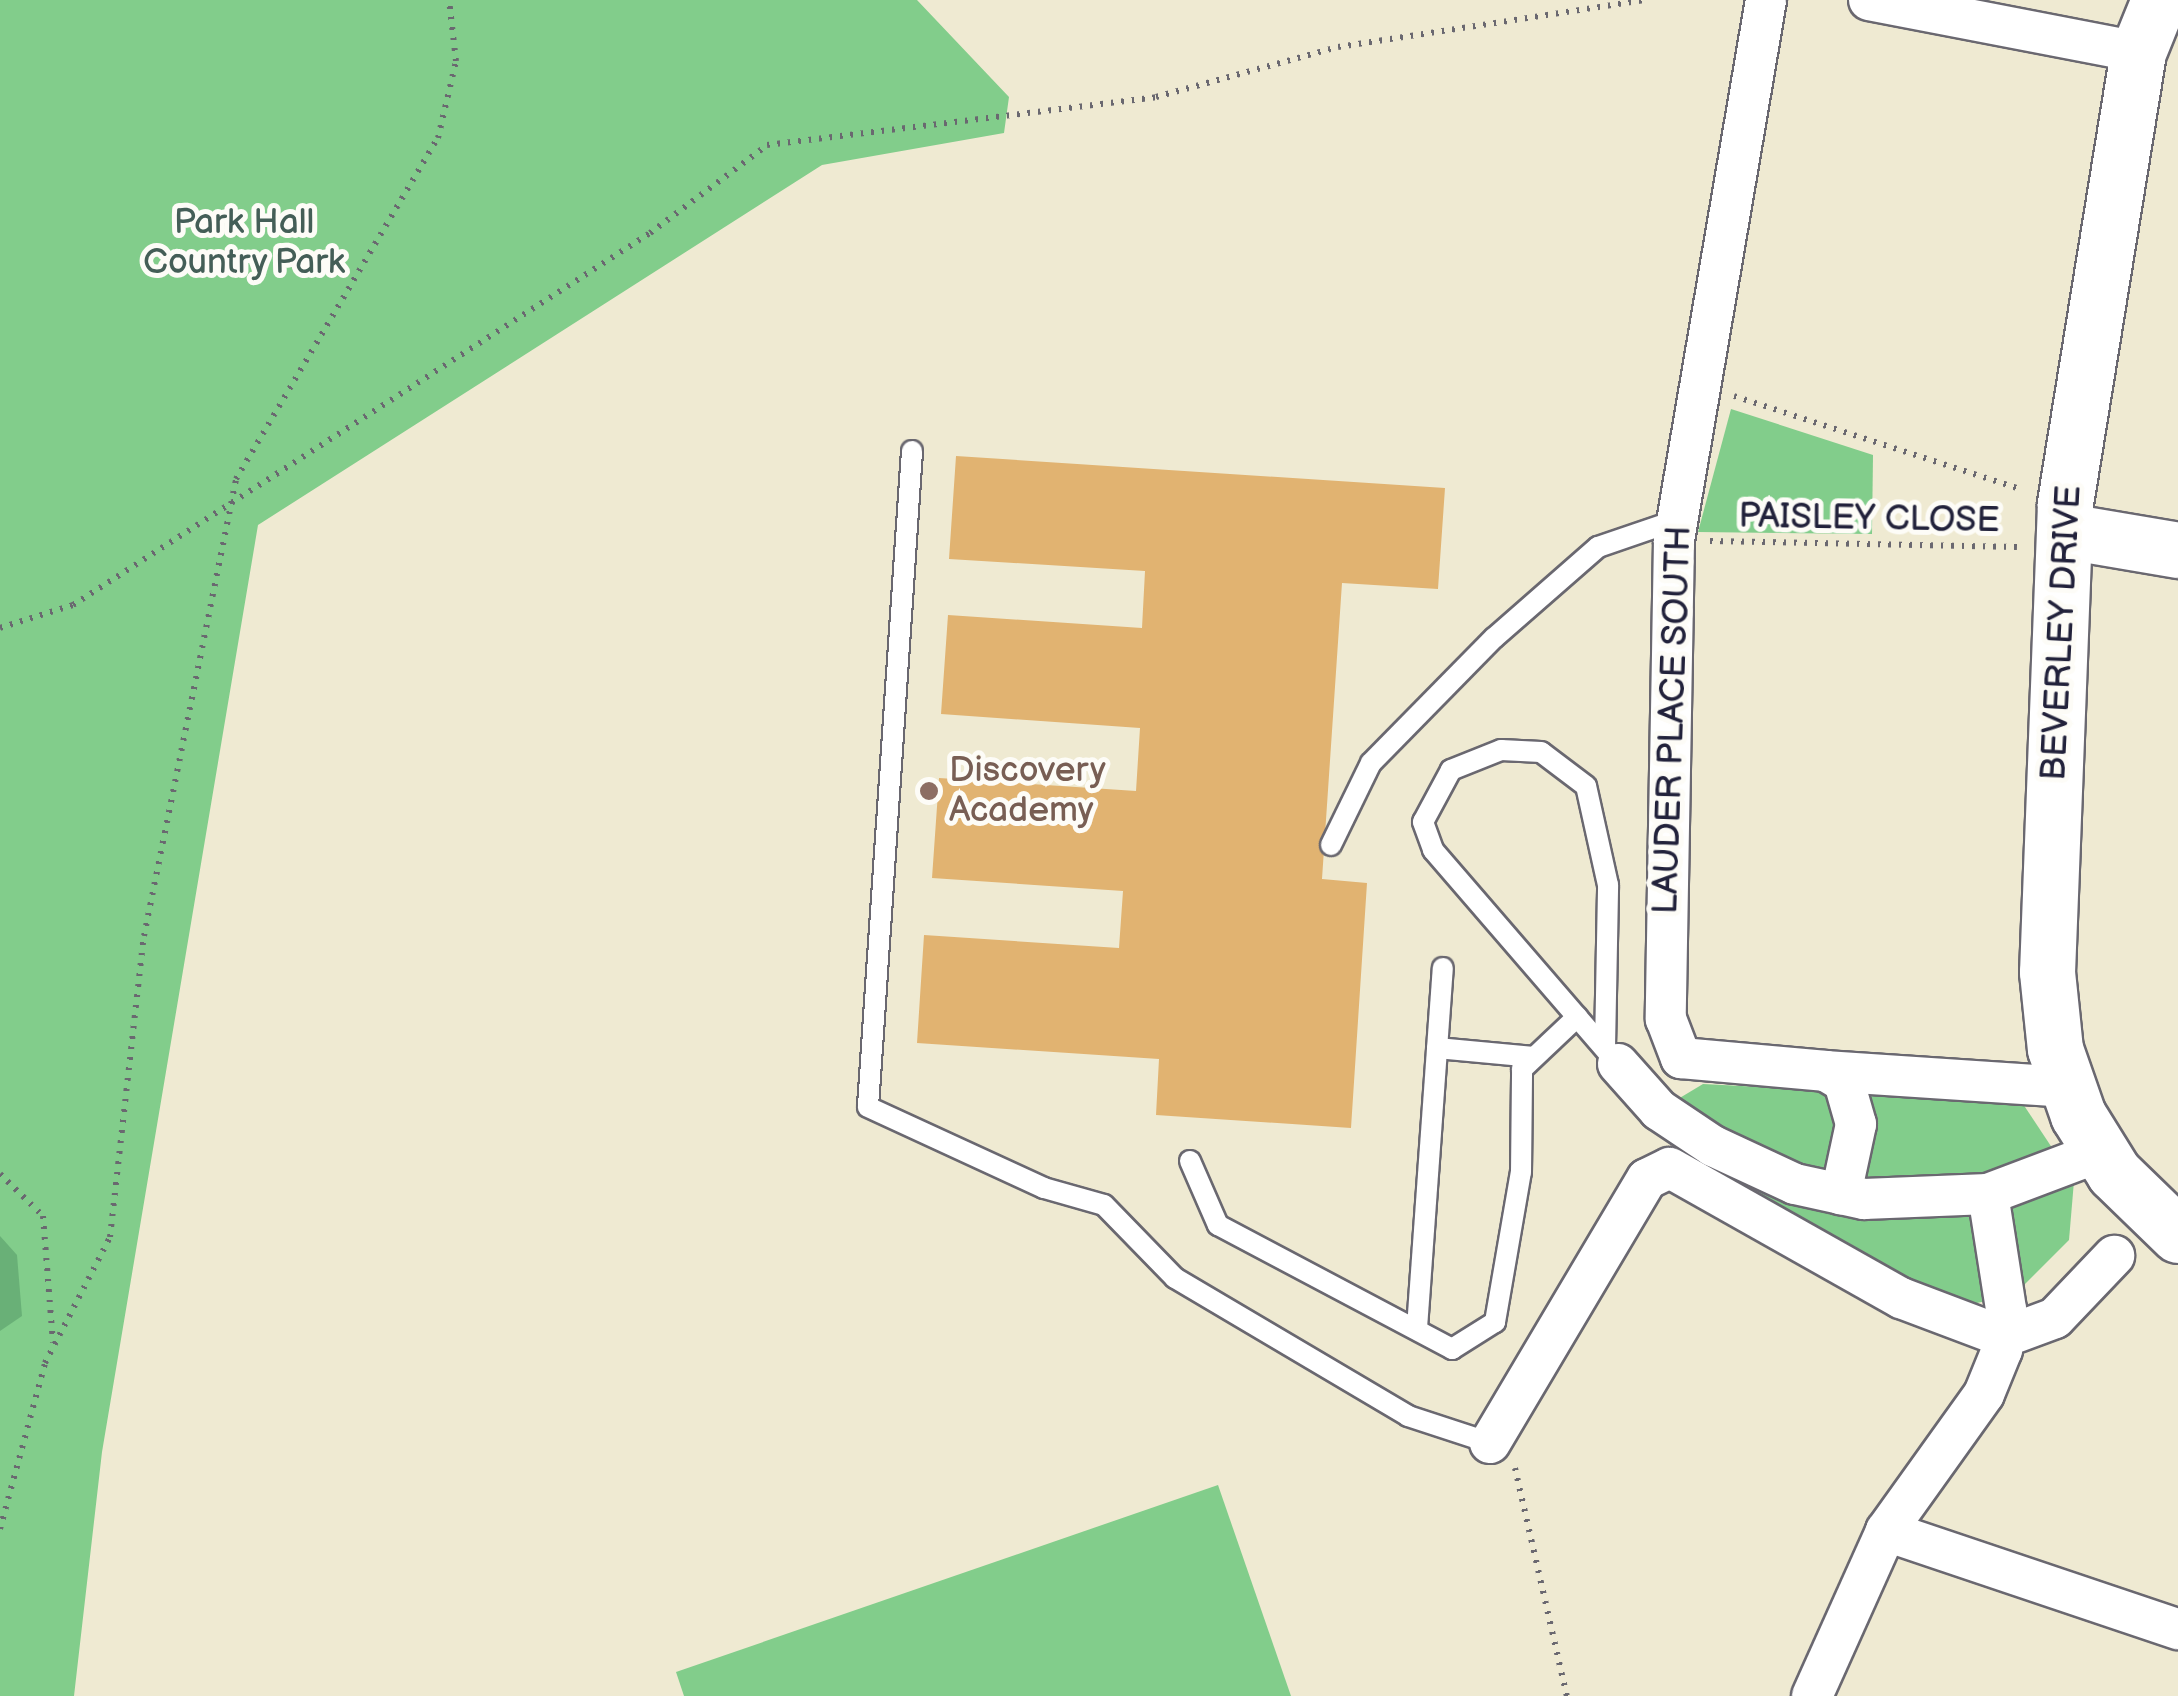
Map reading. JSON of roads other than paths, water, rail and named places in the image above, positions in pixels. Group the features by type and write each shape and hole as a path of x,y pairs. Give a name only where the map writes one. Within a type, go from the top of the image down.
{"street":[{"name":"LAUDER PLACE SOUTH","path":"1766,0 1676,530 1668,1031 1682,1058 1698,1062 2067,1087"},
{"path":"1869,0 2158,28"},
{"name":"BEVERLEY DRIVE","path":"2158,28 2065,527 2047,972 2067,1087 2100,1152 2178,1235"},
{"path":"2065,527 2178,550"},
{"path":"1612,1055 1659,1110 1713,1146 1794,1184 1841,1194 1928,1201 1988,1194 2100,1152"},
{"path":"1826,1072 1854,1097 1841,1194"},
{"path":"1490,1443 1648,1180 1670,1168 1901,1298 2004,1337 2056,1318 2114,1256"},
{"path":"1812,1696 1886,1530 1984,1394 2004,1337 1988,1194"},
{"path":"1886,1530 2178,1629"}],"lane":[{"path":"912,451 868,1107 1044,1188 1104,1205 1174,1278 1408,1416 1490,1443"},
{"path":"1331,845 1371,763 1494,638 1598,547 1676,530"},
{"path":"1502,750 1541,752 1586,786 1602,830 1612,1055 1433,850 1422,822 1450,770 1502,750"},
{"path":"1417,1328 1443,968"},
{"path":"1190,1161 1218,1225 1452,1349 1494,1322 1521,1172 1522,1069 1577,1017"},
{"path":"1437,1048 1534,1057"}],"place":[{"name":"Discovery Academy","path":"929,791"}],"park label":[{"name":"Park Hall Country Park","path":"244,243"}]}
